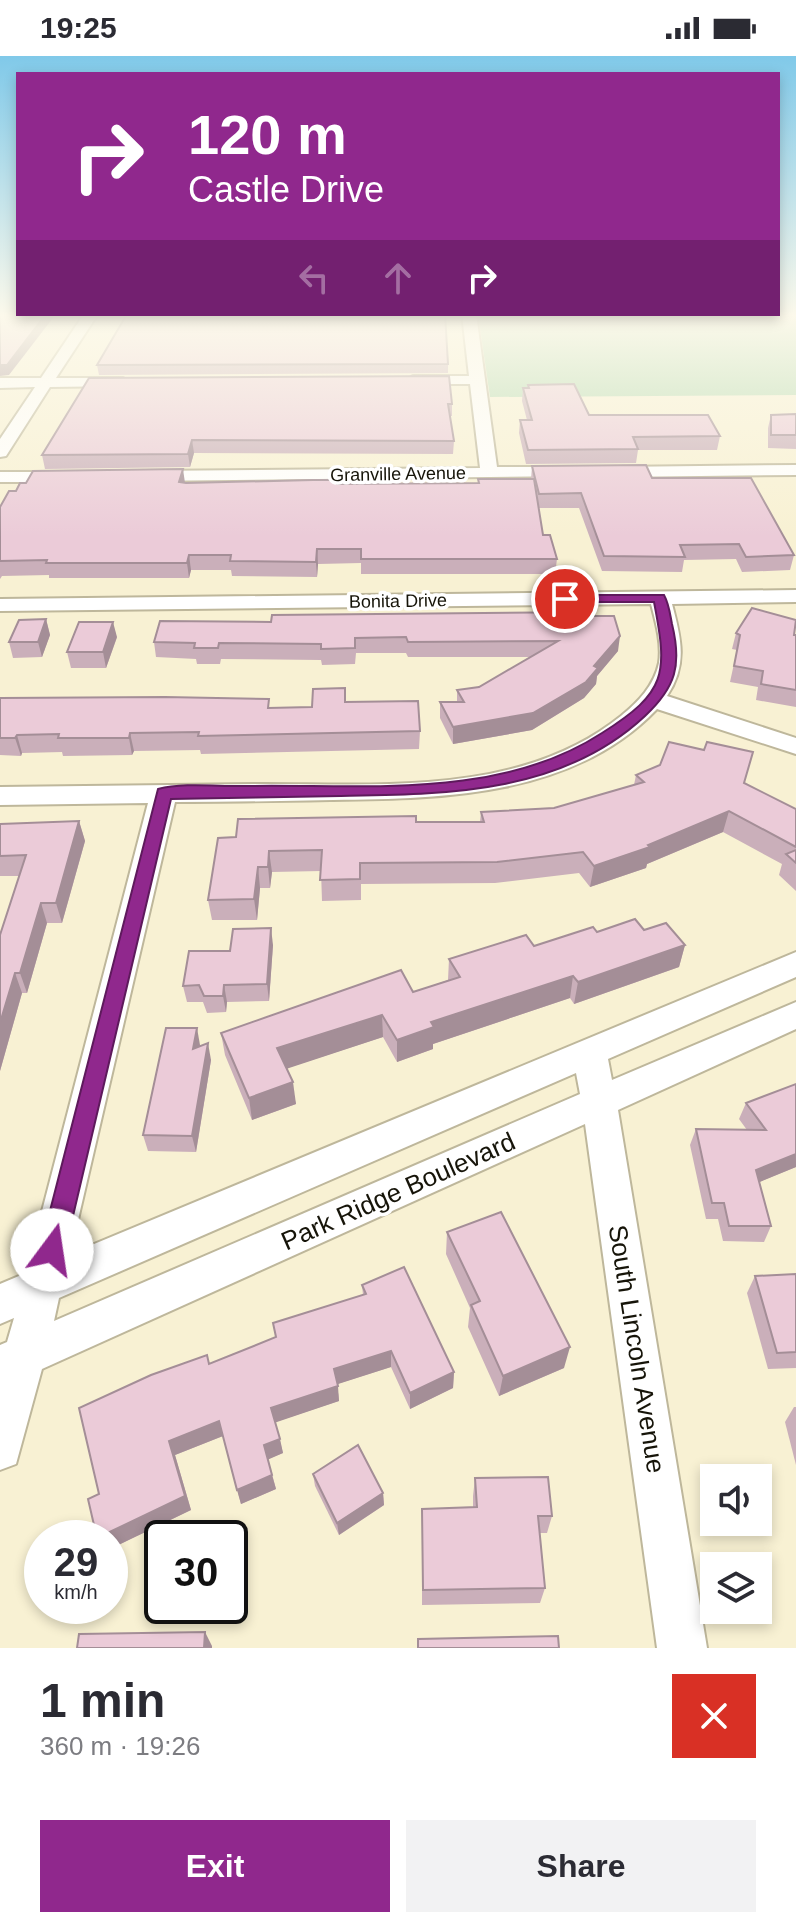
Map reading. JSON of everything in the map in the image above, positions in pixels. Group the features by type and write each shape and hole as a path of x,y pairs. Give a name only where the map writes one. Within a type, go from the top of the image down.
{"street":[{"path":"0,452 42,388"},
{"path":"478,388 489,473"},
{"name":"Granville Avenue","path":"123,476 796,470"},
{"path":"0,477 91,477"},
{"name":"Bonita Drive","path":"0,605 796,596"},
{"path":"0,796 399,791 486,784 523,776 581,754 627,724 654,700 671,662 668,629 660,598"},
{"path":"654,700 796,746"},
{"path":"0,1448 12,1361 42,1286 164,793"},
{"path":"0,1304 796,964"},
{"name":"Park Ridge Boulevard","path":"12,1361 796,1015"},
{"name":"South Lincoln Avenue","path":"589,1051 682,1648"}],"green space":[{"path":"489,388 796,388 796,395 490,397"}],"building":[{"path":"83,388 450,388 452,404 448,404 454,441 192,440 188,454 42,455"},
{"path":"523,388 576,388 589,415 708,415 720,436 633,437 638,449 528,450 520,420 532,420"},
{"path":"796,414 796,435 771,435 771,415"},
{"path":"646,465 652,478 751,478 794,555 746,557 739,544 680,545 685,557 604,556 581,493 539,494 532,466"},
{"path":"183,469 179,482 186,483 337,480 337,484 479,483 478,479 534,479 543,535 550,535 557,559 361,559 361,549 317,549 316,562 230,561 231,555 189,555 187,563 0,561 0,507 9,491 16,491 20,483 26,483 33,471"},
{"path":"752,608 796,620 796,690 761,684 763,671 734,666 740,635 736,633"},
{"path":"589,612 590,616 614,616 620,636 594,666 598,668 586,682 533,713 453,727 440,702 464,702 457,690 479,687 558,641 408,642 406,637 355,638 355,648 321,649 321,644 219,643 218,648 194,648 195,643 154,642 160,621 271,622 272,615"},
{"path":"46,619 38,642 9,642 19,620"},
{"path":"79,622 113,622 103,652 67,652"},
{"path":"345,688 345,702 418,701 420,731 198,736 199,732 130,733 129,738 58,738 59,734 0,738 0,698 269,699 268,708 312,707 313,689"},
{"path":"669,742 704,750 707,742 753,752 744,783 796,809 796,847 729,811 648,845 650,847 594,866 583,852 497,862 360,863 360,879 320,880 322,850 269,851 268,867 258,867 254,899 208,900 218,838 236,837 238,819 416,816 416,822 484,822 481,812 554,808 644,782 636,775 660,765"},
{"path":"79,821 56,903 41,903 20,973 15,973 0,1023 0,935 26,855 0,856 0,824"},
{"path":"796,850 796,863 786,854"},
{"path":"635,919 644,930 666,923 685,945 578,982 573,976 431,1022 434,1027 397,1040 382,1015 277,1048 293,1082 249,1098 221,1033 401,970 413,992 460,977 449,959 526,935 534,946 593,927 597,932"},
{"path":"271,928 267,984 224,985 223,996 204,996 199,985 183,986 189,951 230,951 233,929"},
{"path":"166,1028 197,1028 193,1049 208,1043 192,1136 143,1135"},
{"path":"796,1084 796,1154 756,1170 771,1226 729,1226 724,1203 712,1203 696,1129 766,1130 746,1103"},
{"path":"501,1212 570,1347 503,1376 471,1305 480,1301 447,1232"},
{"path":"404,1267 454,1372 410,1393 391,1351 334,1369 338,1386 271,1408 280,1439 264,1445 272,1475 237,1490 219,1421 169,1441 185,1496 128,1523 128,1520 93,1520 88,1499 99,1494 79,1408 151,1375 207,1355 209,1364 276,1337 273,1323 366,1294 362,1285"},
{"path":"796,1274 796,1352 777,1353 755,1276"},
{"path":"358,1445 383,1493 337,1523 313,1474"},
{"path":"548,1477 552,1516 538,1516 545,1588 423,1590 422,1509 477,1507 475,1478"},
{"path":"205,1632 204,1648 77,1648 79,1634"},
{"path":"558,1636 559,1648 418,1648 418,1639"}],"route":[{"path":"52,1250 164,793 446,789 523,776 581,754 627,724 654,700 666,679 671,662 670,647 660,598 565,599"}]}
